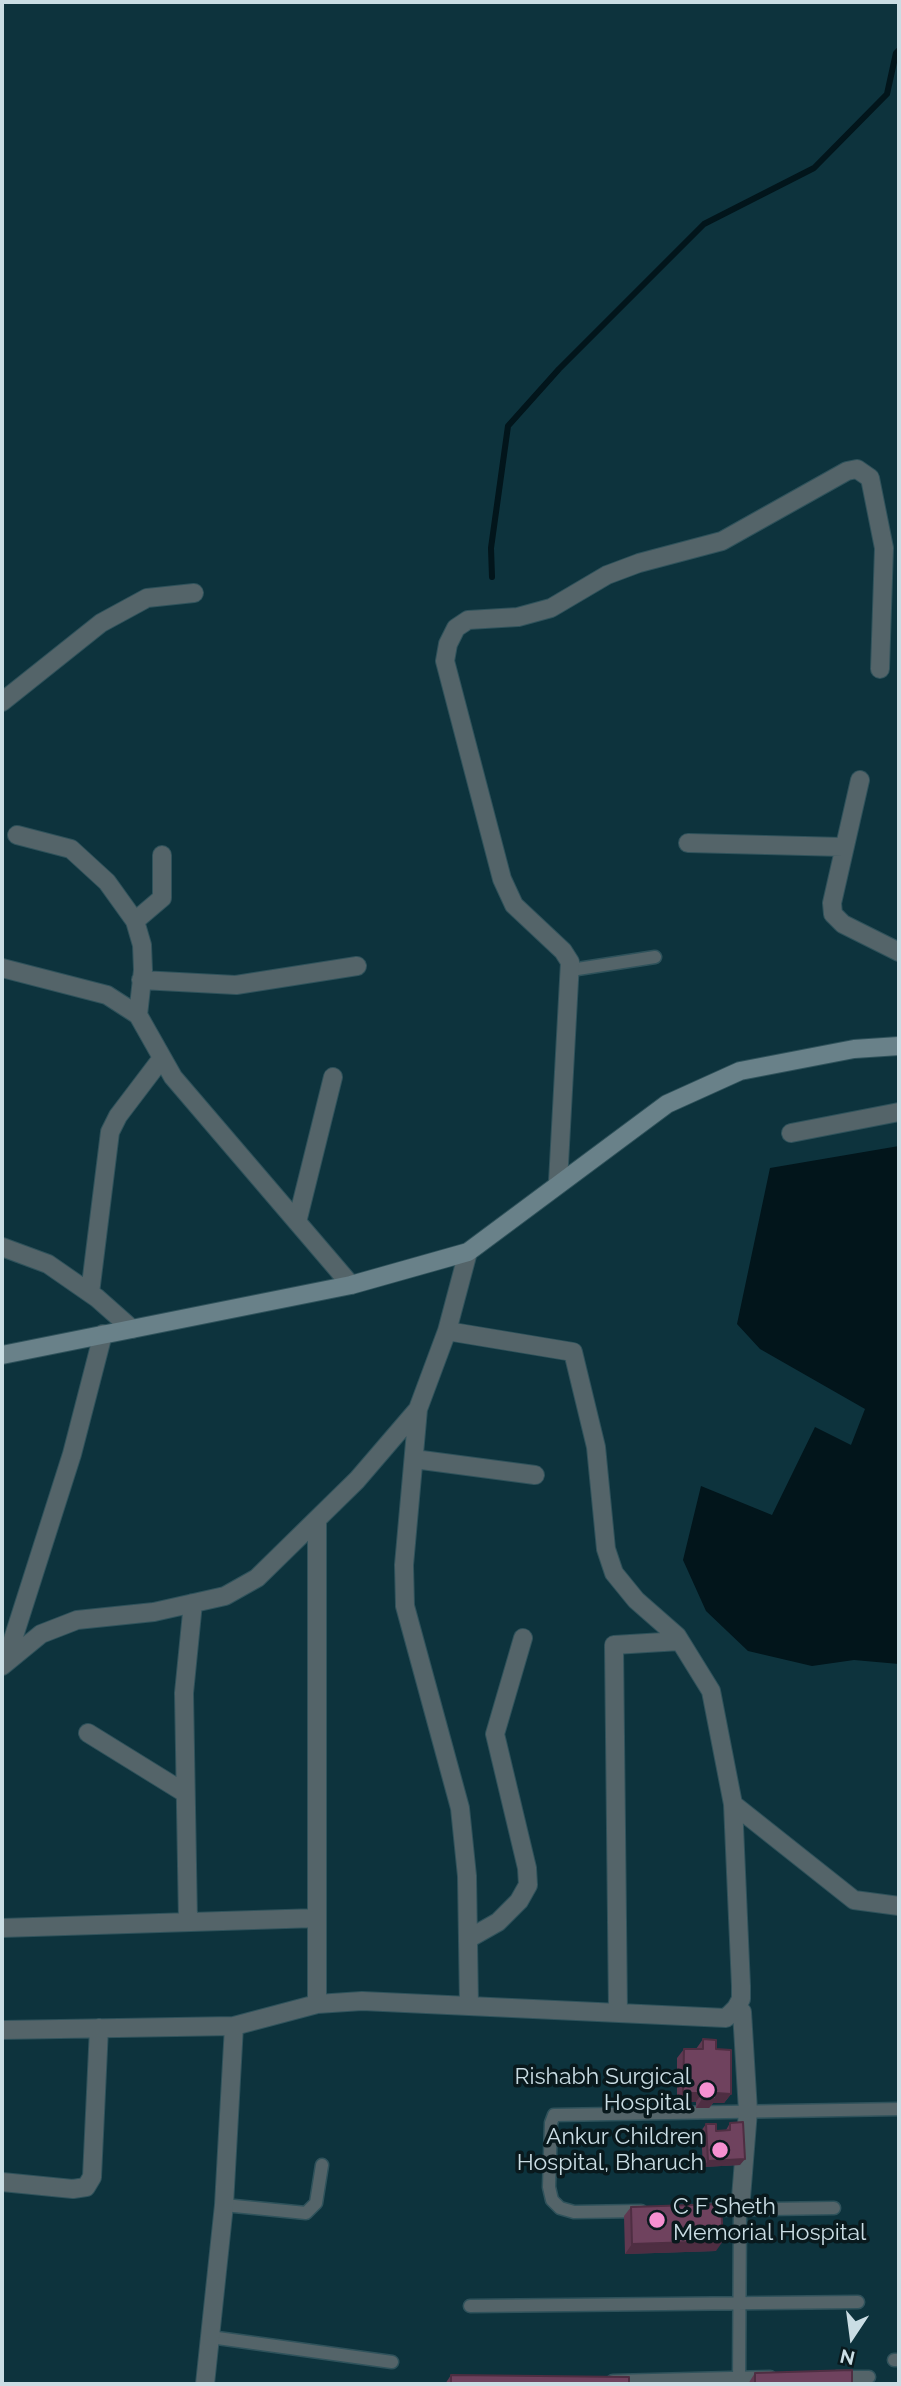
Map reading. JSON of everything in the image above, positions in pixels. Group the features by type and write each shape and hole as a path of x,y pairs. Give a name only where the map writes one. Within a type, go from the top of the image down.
{"street":[{"path":"558,1182 571,970 567,956 522,914 502,879 445,661 448,644 456,628 468,620 518,617 551,608 607,575 639,563 722,541 847,471 857,469 870,478 874,487 884,548 880,669"},
{"path":"2,702 101,623 147,598 194,593"},
{"path":"860,780 843,847 832,903 833,914 843,925 899,952"},
{"path":"17,835 71,849 107,882 135,921 142,945 138,1015"},
{"path":"688,843 843,847"},
{"path":"135,921 162,898 162,855"},
{"path":"141,979 236,985 357,966"},
{"path":"2,968 107,995 138,1015 173,1077 351,1285"},
{"path":"2,1354 351,1285 468,1252 558,1182 667,1104 740,1071 854,1049 899,1046"},
{"path":"90,1293 110,1132 118,1116 162,1058"},
{"path":"297,1222 333,1077"},
{"path":"791,1133 899,1112"},
{"path":"2,1247 48,1264 90,1293 132,1329"},
{"path":"468,1252 447,1331 418,1409 404,1565 405,1606 460,1808 467,1876 469,2006"},
{"path":"2,2030 234,2026 317,2004 362,2001 726,2018 736,2008 741,1986 733,1804 711,1691 680,1641 636,1601 614,1573 606,1549 596,1447 573,1352 447,1331"},
{"path":"4,1662 69,1466 103,1335"},
{"path":"4,1662 41,1634 77,1620 225,1596 257,1578 400,1433 418,1409"},
{"path":"414,1458 535,1475"},
{"path":"317,1520 317,2004"},
{"path":"188,1922 184,1693 193,1603"},
{"path":"468,1939 498,1922 519,1901 528,1885 527,1868 495,1734 523,1638"},
{"path":"618,2013 614,1645 680,1641"},
{"path":"88,1733 185,1793"},
{"path":"733,1804 854,1900 899,1906"},
{"path":"2,1928 317,1918"},
{"path":"736,2008 742,2012 748,2111 740,2210"},
{"path":"205,2384 224,2205 234,2026"},
{"path":"2,2182 73,2189 86,2187 92,2177 99,2028"}],"lane":[{"path":"571,970 655,957"},
{"path":"657,2211 574,2212 560,2208 552,2200 549,2187 551,2123 554,2115 899,2109"},
{"path":"224,2205 306,2213 316,2203 322,2165"},
{"path":"685,2211 834,2208"},
{"path":"739,2380 740,2210"},
{"path":"470,2306 858,2302"},
{"path":"210,2337 392,2362"},
{"path":"593,2381 739,2380 778,2377"},
{"path":"817,2377 869,2377"}],"shaded area":[{"path":"899,1146 899,1664 854,1660 812,1666 748,1651 706,1611 683,1560 701,1486 772,1515 815,1427 851,1445 865,1409 760,1349 737,1324 770,1168"}],"building":[{"path":"703,2039 716,2040 716,2049 731,2050 731,2094 716,2093 716,2099 702,2099 702,2093 683,2093 684,2049 703,2049"},
{"path":"743,2122 745,2159 708,2161 706,2124 716,2124 716,2131 730,2130 730,2123"},
{"path":"721,2204 723,2241 632,2244 631,2207"},
{"path":"852,2370 852,2384 755,2384 755,2373"},
{"path":"451,2375 629,2377 629,2384 451,2384"}],"waterway":[{"path":"492,577 491,548 508,426 559,369 704,224 814,168 887,94 896,53 899,50"}],"place":[{"name":"Rishabh Surgical Hospital","path":"707,2090"},
{"name":"Ankur Children Hospital, Bharuch","path":"720,2150"},
{"name":"C F Sheth Memorial Hospital","path":"657,2220"}]}
